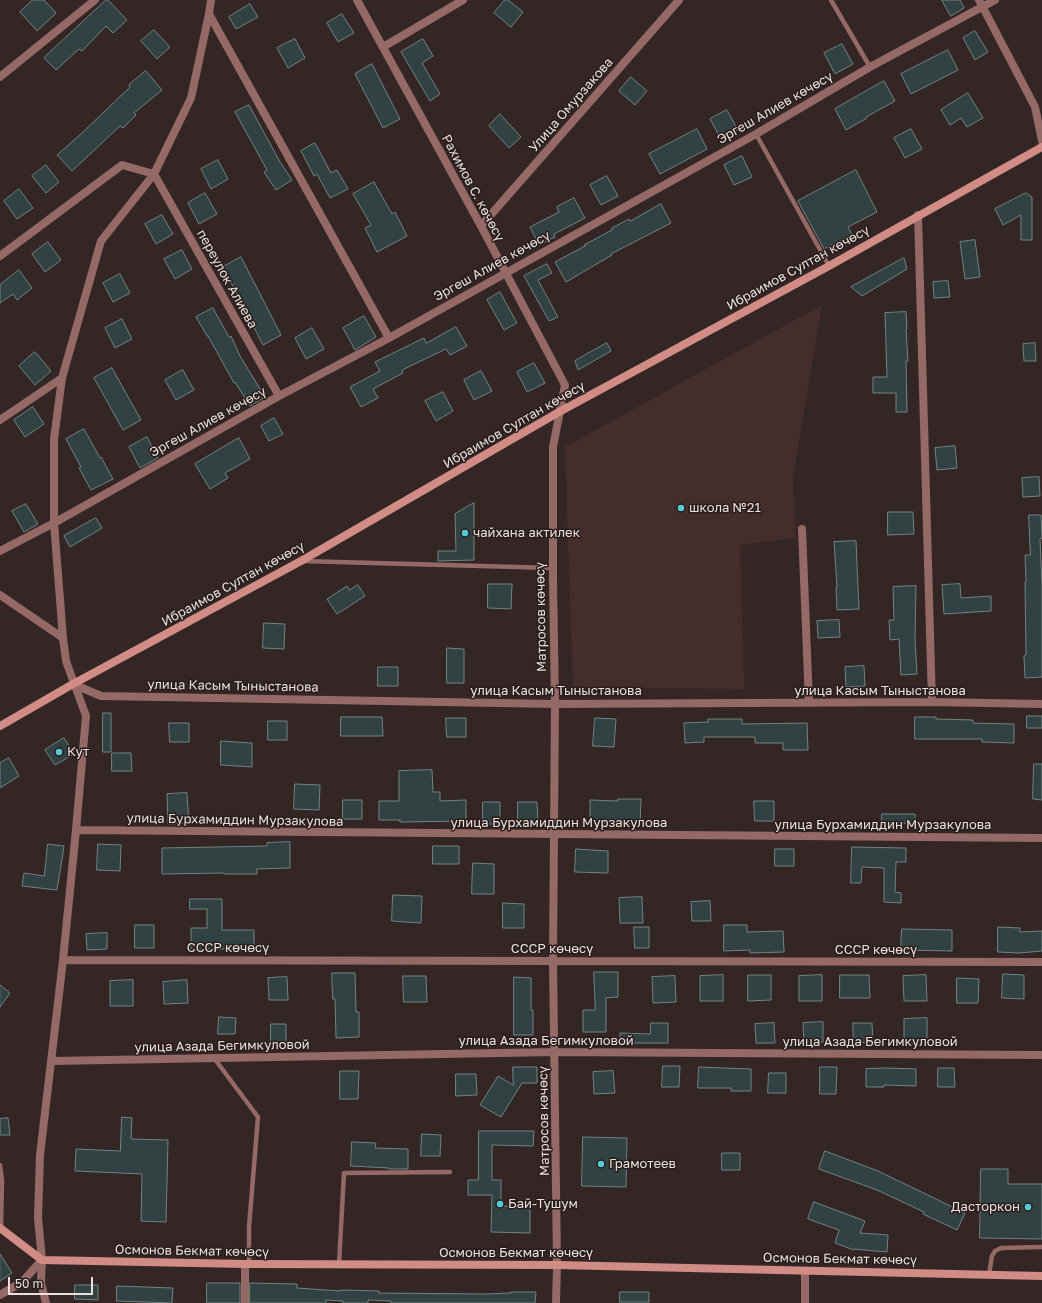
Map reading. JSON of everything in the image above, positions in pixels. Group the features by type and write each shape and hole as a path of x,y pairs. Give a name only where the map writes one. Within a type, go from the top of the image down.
{"main road":[{"name":"Ибраимов Султан көчөсү","path":"0,726 73,684 301,561 559,412 828,266 1042,147"},
{"path":"1,1229 42,1260"},
{"name":"Осмонов Бекмат көчөсү","path":"42,1260 247,1264 557,1265 1042,1276"}],"street":[{"path":"0,77 95,0"},
{"path":"46,1303 40,1283 42,1260 38,1218 40,1155 63,960 86,716 73,684 66,661 63,638 54,523 54,439 62,378 100,241 154,174 191,98 211,0"},
{"name":"Рахимов С. көчөсү","path":"357,0 565,385 559,412"},
{"path":"383,47 463,0"},
{"name":"Улица Омурзакова","path":"480,226 679,0"},
{"name":"Эргеш Алиев көчөсү","path":"0,551 54,523 279,396 389,338 756,134 981,3 995,0"},
{"path":"981,3 1035,107 1042,142"},
{"path":"209,14 389,338"},
{"path":"0,256 122,164 154,174"},
{"name":"переулок Алиева","path":"154,174 279,396"},
{"path":"918,216 932,702"},
{"path":"0,420 62,378"},
{"name":"Матросов көчөсү","path":"556,1303 557,1265 553,961 553,447 559,412"},
{"path":"802,529 809,702"},
{"path":"0,596 63,638"},
{"name":"улица Касым Тыныстанова","path":"73,684 101,696 554,704 932,702 1042,704"},
{"name":"улица Бурхамиддин Мурзакулова","path":"76,830 1042,838"},
{"name":"СССР көчөсү","path":"63,960 1042,962"},
{"name":"улица Азада Бегимкуловой","path":"51,1061 555,1052 1042,1054"},
{"path":"0,1295 22,1282 42,1260"},
{"path":"245,1303 247,1264"},
{"path":"805,1271 805,1303"}],"lane":[{"path":"830,0 870,67"},
{"path":"756,134 828,266"},
{"path":"301,561 553,568"},
{"path":"214,1058 258,1117 247,1264"},
{"path":"0,1165 2,1180 1,1229"},
{"path":"340,1264 344,1173 450,1172"},
{"path":"989,1274 992,1256 995,1251 1001,1248 1042,1247"}],"shaded area":[{"name":"школа №21","path":"822,305 793,477 796,538 740,545 744,689 573,687 565,447"}],"building":[{"path":"33,0 44,0 56,13 37,31 20,12"},
{"path":"106,0 108,0 127,20 113,33 106,26 82,51 79,49 56,70 44,58"},
{"path":"505,0 508,0 523,12 511,27 494,13"},
{"path":"942,0 960,0 964,8 951,16"},
{"path":"250,4 258,17 236,29 229,17"},
{"path":"342,14 354,33 338,42 327,23"},
{"path":"154,30 170,47 157,59 141,41"},
{"path":"975,31 988,52 975,60 963,38"},
{"path":"295,39 305,58 288,68 277,48"},
{"path":"423,39 433,56 422,63 440,94 430,101 401,52"},
{"path":"842,44 853,64 835,74 824,53"},
{"path":"948,50 958,70 911,94 901,74"},
{"path":"372,64 400,119 383,128 355,74"},
{"path":"146,71 162,90 134,113 136,115 123,128 120,126 72,171 57,155 130,87 129,85"},
{"path":"631,77 647,91 635,105 619,91"},
{"path":"884,81 895,101 846,130 835,109"},
{"path":"968,93 983,118 967,127 961,118 950,125 941,110"},
{"path":"249,105 280,162 292,180 276,190 264,172 267,170 235,112"},
{"path":"727,110 738,130 721,139 710,119"},
{"path":"500,114 521,137 509,148 489,126"},
{"path":"697,129 707,149 660,174 649,154"},
{"path":"911,129 922,149 905,158 894,138"},
{"path":"315,143 331,173 337,170 348,189 330,198 317,174 314,176 301,151"},
{"path":"742,156 752,177 734,185 724,165"},
{"path":"218,160 228,179 211,189 201,169"},
{"path":"46,165 59,182 46,193 32,176"},
{"path":"856,170 877,212 848,227 852,235 824,249 798,201"},
{"path":"607,176 618,196 601,205 590,185"},
{"path":"374,182 392,214 395,212 407,236 377,252 365,228 371,225 353,194"},
{"path":"19,189 33,208 17,219 4,201"},
{"path":"205,193 217,214 199,224 188,203"},
{"path":"1026,193 1032,197 1032,240 1021,240 1021,215 1003,225 995,209"},
{"path":"574,198 585,218 554,234 555,237 539,245 530,227 559,212 557,207"},
{"path":"661,204 671,223 611,254 612,255 566,282 555,262 612,230 612,228 629,219 630,221"},
{"path":"162,215 173,234 156,244 145,224"},
{"path":"975,240 980,277 965,279 960,242"},
{"path":"48,242 61,260 45,272 32,254"},
{"path":"182,250 192,269 175,279 164,259"},
{"path":"241,257 281,335 263,345 223,267"},
{"path":"904,258 907,269 862,296 851,287"},
{"path":"547,264 552,273 538,280 558,317 549,321 524,276"},
{"path":"19,270 32,288 17,300 13,294 0,303 0,285"},
{"path":"120,274 130,293 113,302 103,283"},
{"path":"948,281 950,297 934,298 933,282"},
{"path":"500,292 517,323 504,330 487,300"},
{"path":"213,308 229,337 231,336 240,356 265,397 250,406 235,382 234,383 196,317"},
{"path":"906,312 908,361 906,361 907,412 896,412 896,393 873,393 873,377 887,377 885,313"},
{"path":"364,316 376,337 355,350 343,328"},
{"path":"122,319 132,339 115,348 105,328"},
{"path":"456,327 467,346 450,355 446,349 402,370 403,373 373,389 378,398 361,407 350,387 380,371 375,362 424,338 426,343"},
{"path":"312,328 324,349 306,359 295,338"},
{"path":"607,343 611,351 578,370 575,361"},
{"path":"1035,343 1036,361 1024,361 1023,344"},
{"path":"35,352 51,371 35,385 19,366"},
{"path":"534,363 545,383 527,392 517,372"},
{"path":"112,368 141,420 123,430 94,378"},
{"path":"183,370 194,390 176,400 165,380"},
{"path":"481,371 492,391 474,400 464,380"},
{"path":"443,392 453,411 436,421 425,401"},
{"path":"33,407 44,424 25,437 14,420"},
{"path":"274,418 283,434 269,441 261,426"},
{"path":"84,429 113,479 91,490 66,439"},
{"path":"147,437 158,458 140,468 129,447"},
{"path":"239,438 250,459 225,473 228,478 210,489 195,464"},
{"path":"955,446 957,468 937,470 935,448"},
{"path":"1039,477 1040,496 1023,497 1022,478"},
{"name":"чайхана актилек","path":"474,503 474,560 438,561 438,551 456,551 455,514"},
{"path":"26,504 38,524 24,532 12,511"},
{"path":"888,512 913,512 914,534 888,535"},
{"path":"1029,515 1041,515 1042,677 1025,678 1025,555 1030,555"},
{"path":"96,518 102,528 70,547 64,536"},
{"path":"856,541 859,609 837,610 834,542"},
{"path":"488,584 512,584 511,609 488,608"},
{"path":"960,584 961,598 991,596 991,611 944,614 942,585"},
{"path":"358,585 365,596 337,614 327,599 347,586 349,590"},
{"path":"916,586 915,639 917,674 901,675 899,639 890,640 889,620 894,620 893,587"},
{"path":"839,620 840,637 818,638 817,621"},
{"path":"264,623 285,624 284,649 263,648"},
{"path":"447,648 464,649 464,683 447,683"},
{"path":"864,666 865,686 846,687 845,667"},
{"path":"378,667 398,667 398,686 378,686"},
{"path":"103,713 111,713 111,752 103,752"},
{"path":"1027,716 1042,716 1042,728 1027,728"},
{"path":"341,717 382,717 383,736 341,736"},
{"path":"915,717 973,720 973,723 1014,724 1014,743 982,742 982,739 915,739"},
{"path":"446,718 466,718 466,737 447,737"},
{"path":"595,718 616,719 614,747 593,746"},
{"path":"708,719 742,719 742,724 807,723 808,750 783,750 783,743 755,743 755,737 704,737 704,742 685,743 684,723 708,722"},
{"path":"268,721 287,721 287,740 268,740"},
{"path":"169,723 189,723 189,742 170,742"},
{"name":"Кут","path":"64,738 74,754 55,765 45,750"},
{"path":"221,741 252,743 252,767 221,765"},
{"path":"112,753 131,753 132,771 112,771"},
{"path":"9,758 19,776 0,788 0,763"},
{"path":"1034,764 1042,764 1042,800 1033,799"},
{"path":"432,770 433,792 440,792 440,801 466,800 466,821 400,822 400,820 379,820 379,801 399,801 399,771"},
{"path":"295,784 320,785 319,810 294,809"},
{"path":"187,793 189,823 168,824 167,794"},
{"path":"618,799 641,799 640,824 590,823 590,800 618,801"},
{"path":"343,800 362,800 362,819 343,819"},
{"path":"754,801 774,801 774,821 755,821"},
{"path":"483,802 500,802 500,824 483,824"},
{"path":"518,802 537,802 538,821 518,821"},
{"path":"882,814 915,814 915,823 882,823"},
{"path":"290,842 290,868 257,869 257,874 162,874 162,848 267,846 267,843"},
{"path":"48,844 64,846 57,890 22,886 24,873 44,876"},
{"path":"98,844 121,845 120,871 97,870"},
{"path":"433,846 459,846 459,864 433,864"},
{"path":"852,847 906,848 906,862 896,862 895,892 901,893 901,903 884,902 884,868 862,867 861,883 851,883"},
{"path":"576,849 608,851 608,873 575,872"},
{"path":"775,849 794,849 794,866 775,866"},
{"path":"473,863 494,864 494,894 472,894"},
{"path":"393,895 422,896 421,923 392,921"},
{"path":"642,897 643,923 620,923 619,898"},
{"path":"190,899 222,899 222,930 254,930 254,950 234,951 234,949 191,949 191,928 207,928 207,909 190,909"},
{"path":"710,901 711,921 692,921 691,902"},
{"path":"503,903 524,904 524,928 503,928"},
{"path":"135,925 154,925 154,948 135,948"},
{"path":"724,925 747,925 747,932 783,931 784,952 750,953 750,950 724,951"},
{"path":"634,927 649,927 649,948 635,948"},
{"path":"998,927 1020,928 1020,932 1042,931 1042,951 1019,953 998,952"},
{"path":"902,929 952,930 952,951 901,950"},
{"path":"107,933 107,949 87,950 86,934"},
{"path":"594,972 618,972 618,997 606,998 606,1032 583,1032 583,1010 595,1010"},
{"path":"332,973 355,973 356,1012 359,1012 359,1037 336,1038 335,999 333,999"},
{"path":"1003,974 1024,975 1024,999 1002,998"},
{"path":"723,975 723,1001 700,1001 700,976"},
{"path":"748,975 771,975 771,1000 748,1001"},
{"path":"822,975 822,1001 799,1001 799,976"},
{"path":"840,975 869,975 870,998 840,998"},
{"path":"926,975 927,1001 904,1001 903,976"},
{"path":"403,976 426,976 427,1002 404,1002"},
{"path":"675,976 676,1002 653,1003 652,977"},
{"path":"287,977 288,1000 269,1000 268,978"},
{"path":"514,977 531,978 533,1035 514,1035"},
{"path":"957,978 979,979 978,1003 957,1003"},
{"path":"133,980 133,1006 110,1006 110,981"},
{"path":"187,980 188,1003 164,1004 163,982"},
{"path":"0,985 10,993 0,1007"},
{"path":"219,1017 236,1018 235,1034 218,1034"},
{"path":"927,1018 927,1044 904,1044 904,1019"},
{"path":"823,1022 823,1042 804,1043 803,1023"},
{"path":"651,1023 668,1023 668,1043 620,1043 620,1033 650,1034"},
{"path":"774,1023 775,1043 756,1043 755,1024"},
{"path":"853,1023 872,1023 873,1042 854,1043"},
{"path":"271,1024 286,1024 286,1044 271,1044"},
{"path":"663,1066 680,1066 679,1087 662,1087"},
{"path":"513,1067 537,1067 537,1083 522,1083 501,1117 480,1105 498,1076 513,1085"},
{"path":"699,1067 751,1069 751,1091 731,1091 731,1088 698,1088"},
{"path":"820,1067 837,1067 836,1094 820,1094"},
{"path":"938,1068 954,1068 955,1087 938,1087"},
{"path":"866,1069 916,1069 916,1086 884,1085 884,1087 866,1087"},
{"path":"340,1071 359,1071 358,1099 340,1099"},
{"path":"613,1071 615,1093 594,1094 593,1072"},
{"path":"769,1073 786,1073 786,1093 768,1093"},
{"path":"456,1074 476,1074 477,1095 456,1096"},
{"path":"122,1117 132,1118 131,1139 168,1140 166,1222 141,1221 142,1174 75,1171 76,1149 120,1151"},
{"path":"8,1118 10,1135 0,1135 0,1119"},
{"path":"479,1131 534,1131 533,1146 492,1145 492,1180 501,1180 501,1206 530,1207 530,1233 491,1232 492,1195 468,1195 468,1180 478,1180"},
{"path":"422,1134 441,1135 440,1156 421,1156"},
{"path":"583,1137 627,1138 626,1187 582,1186"},
{"path":"352,1142 376,1143 375,1148 408,1149 408,1169 351,1166"},
{"path":"825,1151 878,1171 965,1213 957,1230 923,1214 924,1212 877,1190 819,1169"},
{"path":"722,1153 740,1153 740,1170 722,1170"},
{"path":"981,1169 1008,1169 1008,1184 1042,1184 1042,1239 980,1238"},
{"path":"814,1202 865,1221 860,1233 888,1235 887,1252 854,1250 835,1243 839,1230 808,1219"},
{"path":"0,1254 12,1273 0,1281"},
{"path":"207,1283 240,1283 240,1303 207,1303"},
{"path":"250,1283 297,1284 297,1288 341,1291 379,1291 379,1293 486,1294 536,1292 535,1303 391,1303 391,1301 368,1300 368,1303 343,1303 343,1301 326,1300 326,1303 250,1303"},
{"path":"75,1285 98,1285 98,1300 75,1299"},
{"path":"117,1286 173,1288 172,1303 117,1301"},
{"path":"620,1292 649,1292 649,1302 620,1302"}],"place":[{"name":"школа №21","path":"681,508"},
{"name":"чайхана актилек","path":"465,533"},
{"name":"Кут","path":"59,752"},
{"name":"Грамотеев","path":"601,1164"},
{"name":"Бай-Тушум","path":"500,1204"},
{"name":"Дасторкон","path":"1028,1207"}]}
